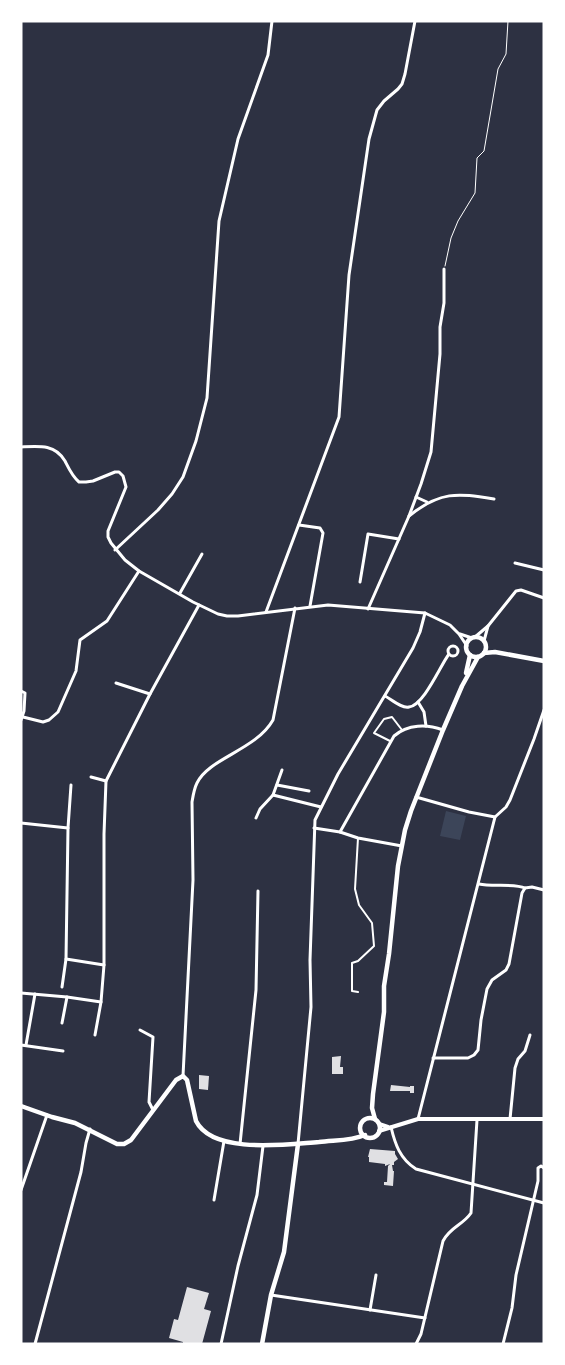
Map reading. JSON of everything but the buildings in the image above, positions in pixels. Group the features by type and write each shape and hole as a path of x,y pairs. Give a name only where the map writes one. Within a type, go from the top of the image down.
{"main road":[{"path":"462,686 470,655 466,646 474,638 484,641 486,647 484,653"},
{"path":"486,647 495,652"},
{"path":"352,1138 361,1130 363,1122 368,1118 372,1108 398,866 405,830 416,797 462,686 478,657 484,653 495,652 544,661"},
{"path":"470,655 478,657"},
{"path":"21,1106 75,1123 117,1144 124,1144 131,1140 176,1080 184,1076 187,1080 199,1127 207,1135 224,1141 263,1146 298,1144 364,1135 374,1136 380,1131 380,1124 375,1119 372,1108"},
{"path":"368,1118 375,1119"},
{"path":"361,1130 364,1135"},
{"path":"262,1344 272,1295 284,1252 298,1144"}],"street":[{"path":"115,550 158,510 172,494 183,477 196,442 207,398 219,221 238,139 268,55 272,21"},
{"path":"266,612 339,417 350,275 369,139 377,110 402,84 415,21"},
{"path":"368,609 409,516 431,452 440,354 440,327 444,303 444,269"},
{"path":"21,446 53,448 64,459 71,474 79,482 86,482 115,472 121,473 125,478 126,487 108,531 108,537 115,550 139,571 199,605 227,616 328,605 425,614 450,625 459,634 466,646"},
{"path":"409,516 427,502 448,495 466,495 494,499"},
{"path":"416,497 427,502"},
{"path":"299,525 320,528 324,533 310,606"},
{"path":"360,582 368,534 399,540"},
{"path":"180,594 202,554"},
{"path":"515,563 544,570"},
{"path":"21,691 25,693 22,718 43,722 50,720 58,712 76,670 80,640 106,621 139,571"},
{"path":"459,634 474,638 488,626 516,591 521,590 544,598"},
{"path":"95,1035 101,1002 104,965 106,781 150,694 199,605"},
{"path":"184,1076 194,880 192,802 194,789 203,774 264,734 273,720 295,608"},
{"path":"298,1144 311,1007 314,828 317,815 338,774 417,640 425,614"},
{"path":"484,641 488,626"},
{"path":"385,696 409,708 418,702 449,654"},
{"path":"116,683 150,694"},
{"path":"418,702 424,712 426,726"},
{"path":"418,1119 495,817 506,807 510,800 544,710"},
{"path":"340,832 390,742 397,734 403,730 426,726 443,730"},
{"path":"256,818 260,809 273,795 282,770"},
{"path":"91,778 106,781"},
{"path":"62,987 66,959 68,828 71,785"},
{"path":"277,785 309,791"},
{"path":"273,795 321,807"},
{"path":"416,797 469,812 495,817"},
{"path":"21,823 68,828"},
{"path":"314,828 402,846"},
{"path":"479,884 532,887 544,890"},
{"path":"434,1058 468,1058 476,1054 487,989 490,983 507,967 522,893 525,888"},
{"path":"240,1144 256,990 258,891"},
{"path":"66,959 104,965"},
{"path":"21,993 101,1002"},
{"path":"35,994 23,1045 62,1051"},
{"path":"62,1023 67,997"},
{"path":"140,1030 153,1037 149,1102 153,1110"},
{"path":"510,1120 515,1068 518,1059 525,1051 530,1035"},
{"path":"21,1190 46,1115"},
{"path":"380,1131 418,1119 544,1119"},
{"path":"416,1344 421,1334 443,1241 451,1229 464,1221 471,1213 477,1120"},
{"path":"380,1124 390,1127"},
{"path":"390,1127 403,1158 416,1169 544,1203"},
{"path":"35,1344 81,1172 90,1129"},
{"path":"214,1200 224,1141"},
{"path":"221,1344 238,1266 257,1195 263,1146"},
{"path":"503,1344 512,1308 516,1275 538,1181 538,1168 541,1166 544,1168"},
{"path":"370,1310 376,1275"},
{"path":"272,1295 425,1318"}],"lane":[{"path":"390,742 374,733 384,719 388,717 395,720 403,730"},
{"path":"358,838 354,889 358,905 372,923 374,946 358,961 352,963 352,991 358,992"}],"path":[{"path":"444,269 451,238 458,221 475,193 477,158 484,150 498,69 506,54 508,21"}],"shaded area":[{"path":"446,811 466,816 460,840 440,836"}]}
